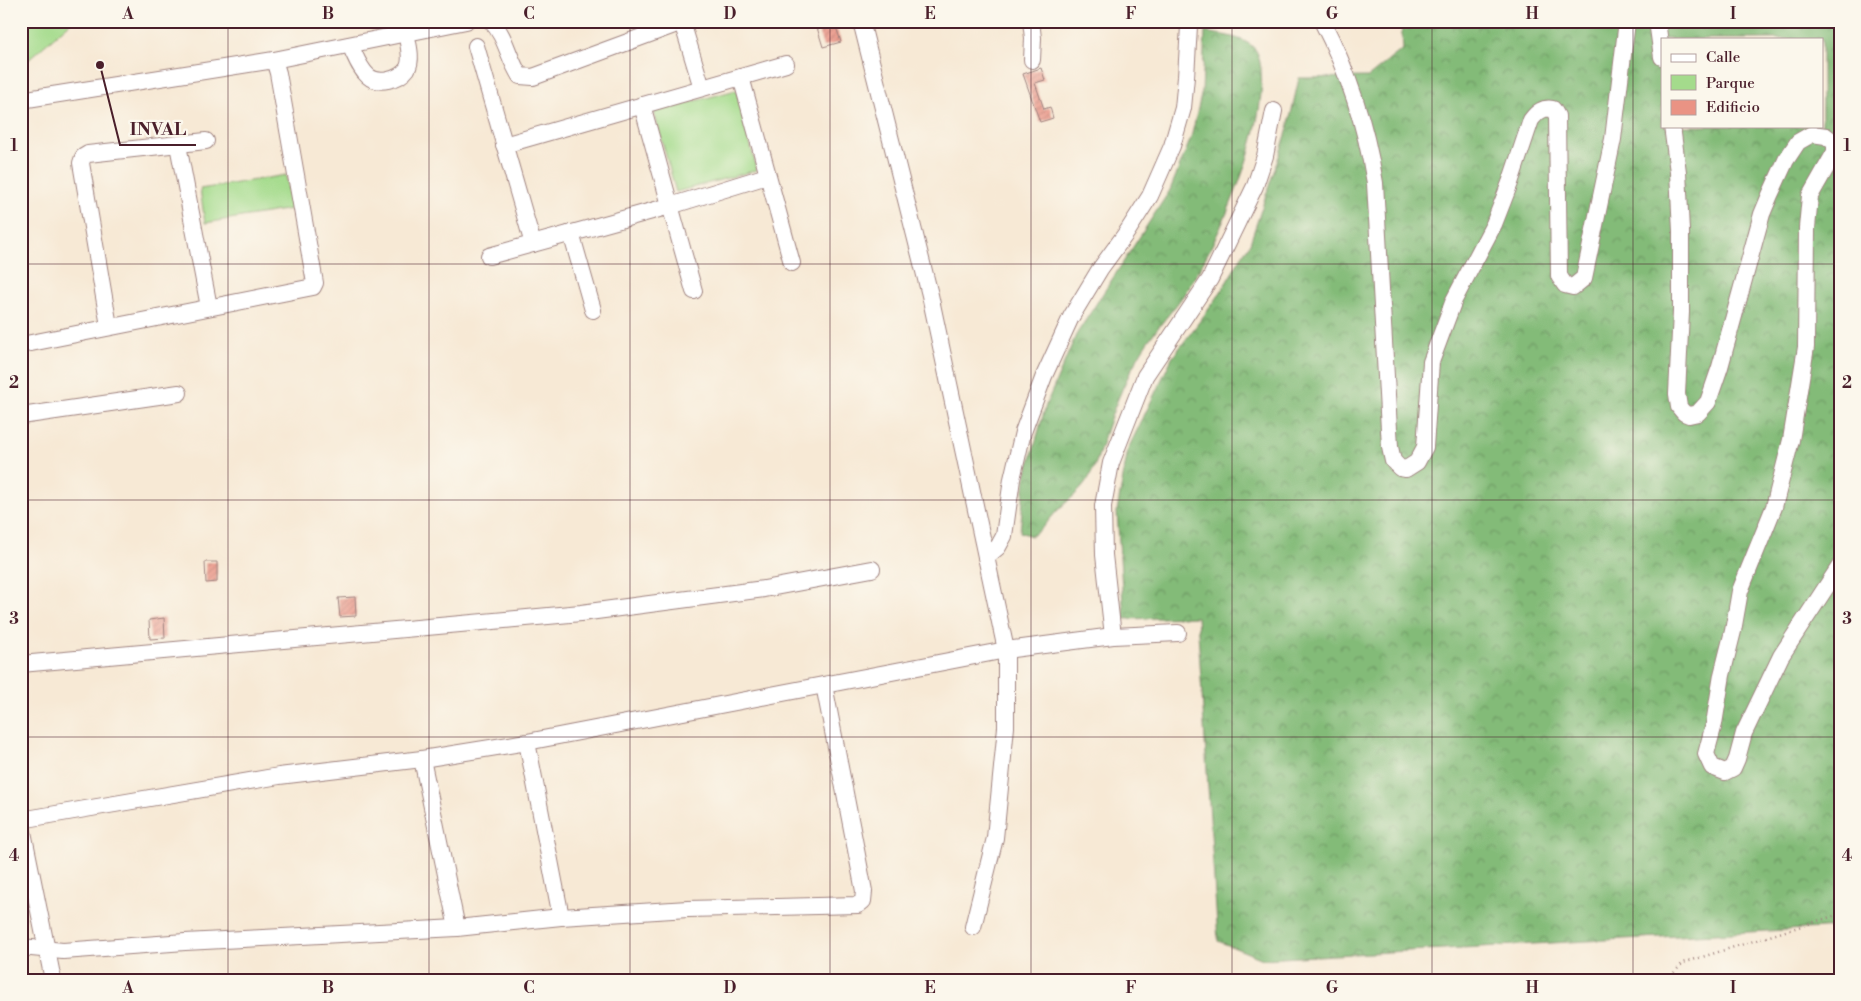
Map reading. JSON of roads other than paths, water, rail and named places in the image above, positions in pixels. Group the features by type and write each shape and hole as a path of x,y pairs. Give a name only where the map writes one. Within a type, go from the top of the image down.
{"street":[{"path":"21,100 274,60 466,21"},
{"path":"491,21 502,33 512,63 520,76 534,77 684,22 702,88"},
{"path":"861,21 930,295 1006,650 1006,726 995,838 973,927"},
{"path":"1031,21 1033,38 1032,60"},
{"path":"1322,21 1336,48 1362,123 1372,160 1375,182 1390,448 1393,461 1400,468 1406,469 1417,462 1425,446 1431,362 1454,300 1494,224 1531,120 1537,112 1546,108 1553,109 1557,116 1559,276 1565,285 1573,287 1584,278 1613,139 1627,21"},
{"path":"1657,21 1661,50"},
{"path":"986,557 998,547 1004,536 1012,479 1023,432 1044,376 1072,317 1100,269 1150,196 1172,146 1183,108 1188,26"},
{"path":"350,45 367,76 374,80 386,80 397,76 407,68 409,60 406,33"},
{"path":"476,46 533,244"},
{"path":"21,345 108,326 313,287 315,283 278,73 274,60"},
{"path":"504,145 786,64"},
{"path":"741,77 792,263"},
{"path":"642,105 694,291"},
{"path":"1113,636 1104,555 1103,506 1111,463 1145,376 1210,279 1255,186 1274,111"},
{"path":"1672,128 1678,172 1681,231 1678,394 1679,407 1684,413 1689,415 1698,413 1708,402 1720,367 1762,214 1786,160 1798,142 1812,134 1826,136 1835,143 1835,152 1810,196 1807,228 1806,348 1791,440 1774,507 1740,591 1733,631 1722,675 1714,724 1706,754 1712,767 1725,772 1733,768 1744,733 1782,656 1840,566"},
{"path":"108,326 82,163 83,157 88,154 206,141"},
{"path":"178,145 209,307"},
{"path":"489,256 670,206 767,176"},
{"path":"571,233 593,310"},
{"path":"21,416 179,393"},
{"path":"21,664 581,613 764,589 872,569"},
{"path":"53,980 21,821 279,776 422,759 527,742 1006,650 1113,636 1178,633"},
{"path":"21,947 63,951 185,942 457,928 561,917 688,908 858,905 865,897 824,684"},
{"path":"527,742 561,917"},
{"path":"422,759 457,928"}],"place":[{"name":"INVAL","path":"100,65"}]}
